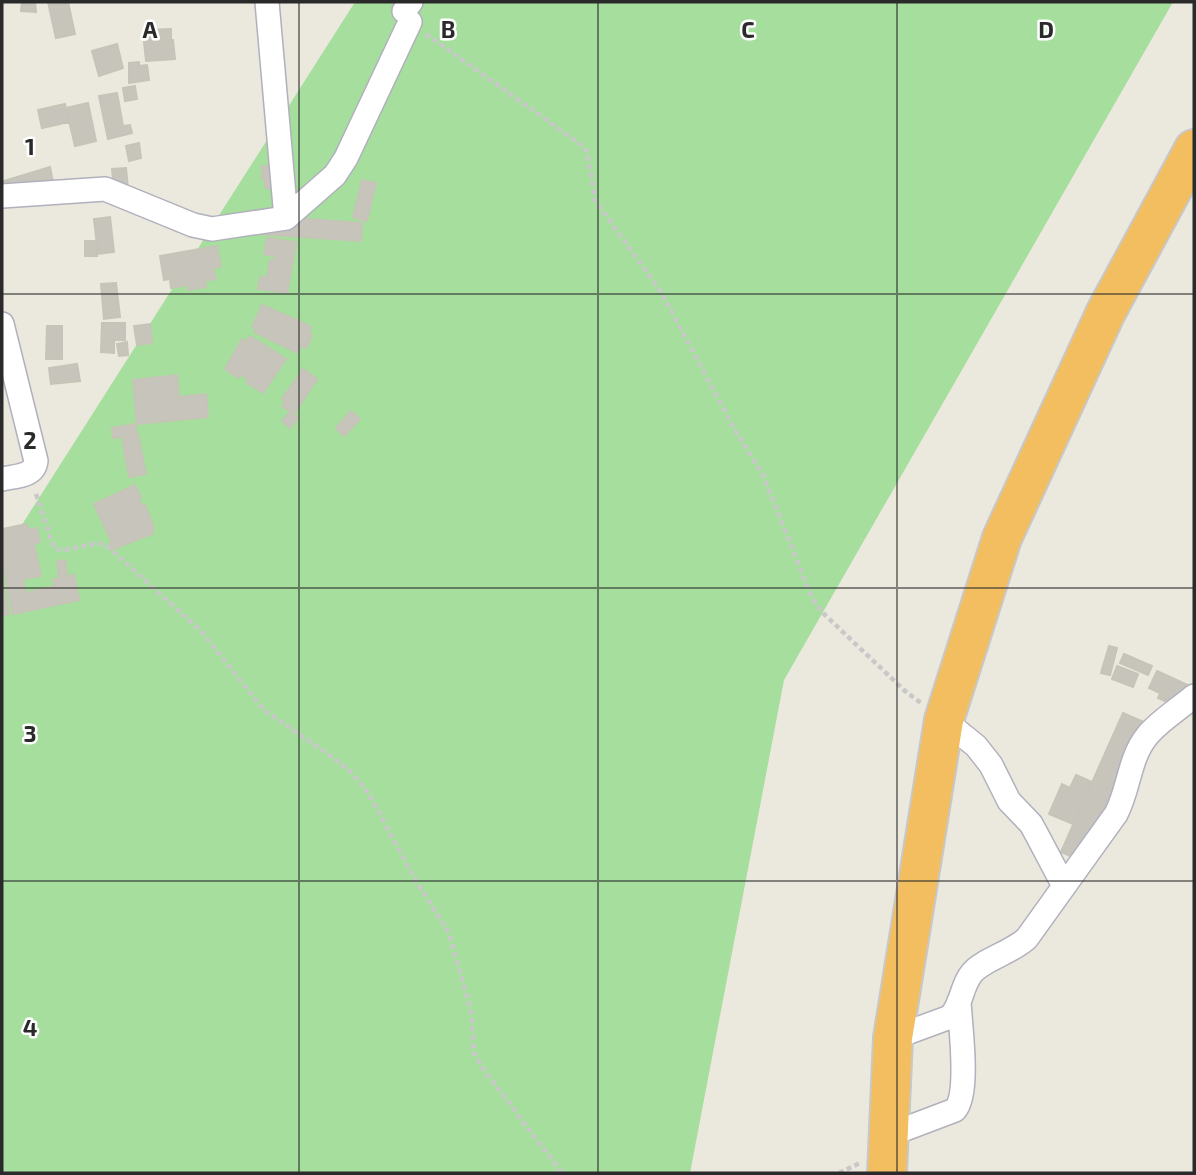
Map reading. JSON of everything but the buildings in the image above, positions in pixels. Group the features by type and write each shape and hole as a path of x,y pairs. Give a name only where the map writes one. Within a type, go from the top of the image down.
{"highway":[{"path":"887,1173 892,1038 944,720 1002,538 1106,312 1194,149"}],"street":[{"path":"267,2 286,218"},
{"path":"2,196 105,189 193,225 212,229 286,218 335,175 346,158 409,11"},
{"path":"2,324 36,467 29,473 2,479"},
{"path":"892,1038 950,1017 972,972 1020,945 1116,814 1123,802 1136,757 1147,735 1194,696"},
{"path":"944,720 975,746 991,765 1009,801 1031,824 1064,886"},
{"path":"889,1135 955,1110 961,1102 964,1087 959,1000"}],"path":[{"path":"409,11 583,146 587,152 595,200 661,292 735,430 763,474 812,598 824,614 905,691 944,720"},
{"path":"29,473 54,548 64,551 96,542 107,546 201,631 264,710 331,756 361,783 416,881 449,933 471,1010 474,1054 562,1173"}],"green space":[{"path":"355,2 1173,2 784,680 690,1173 2,1173 2,556"}]}
